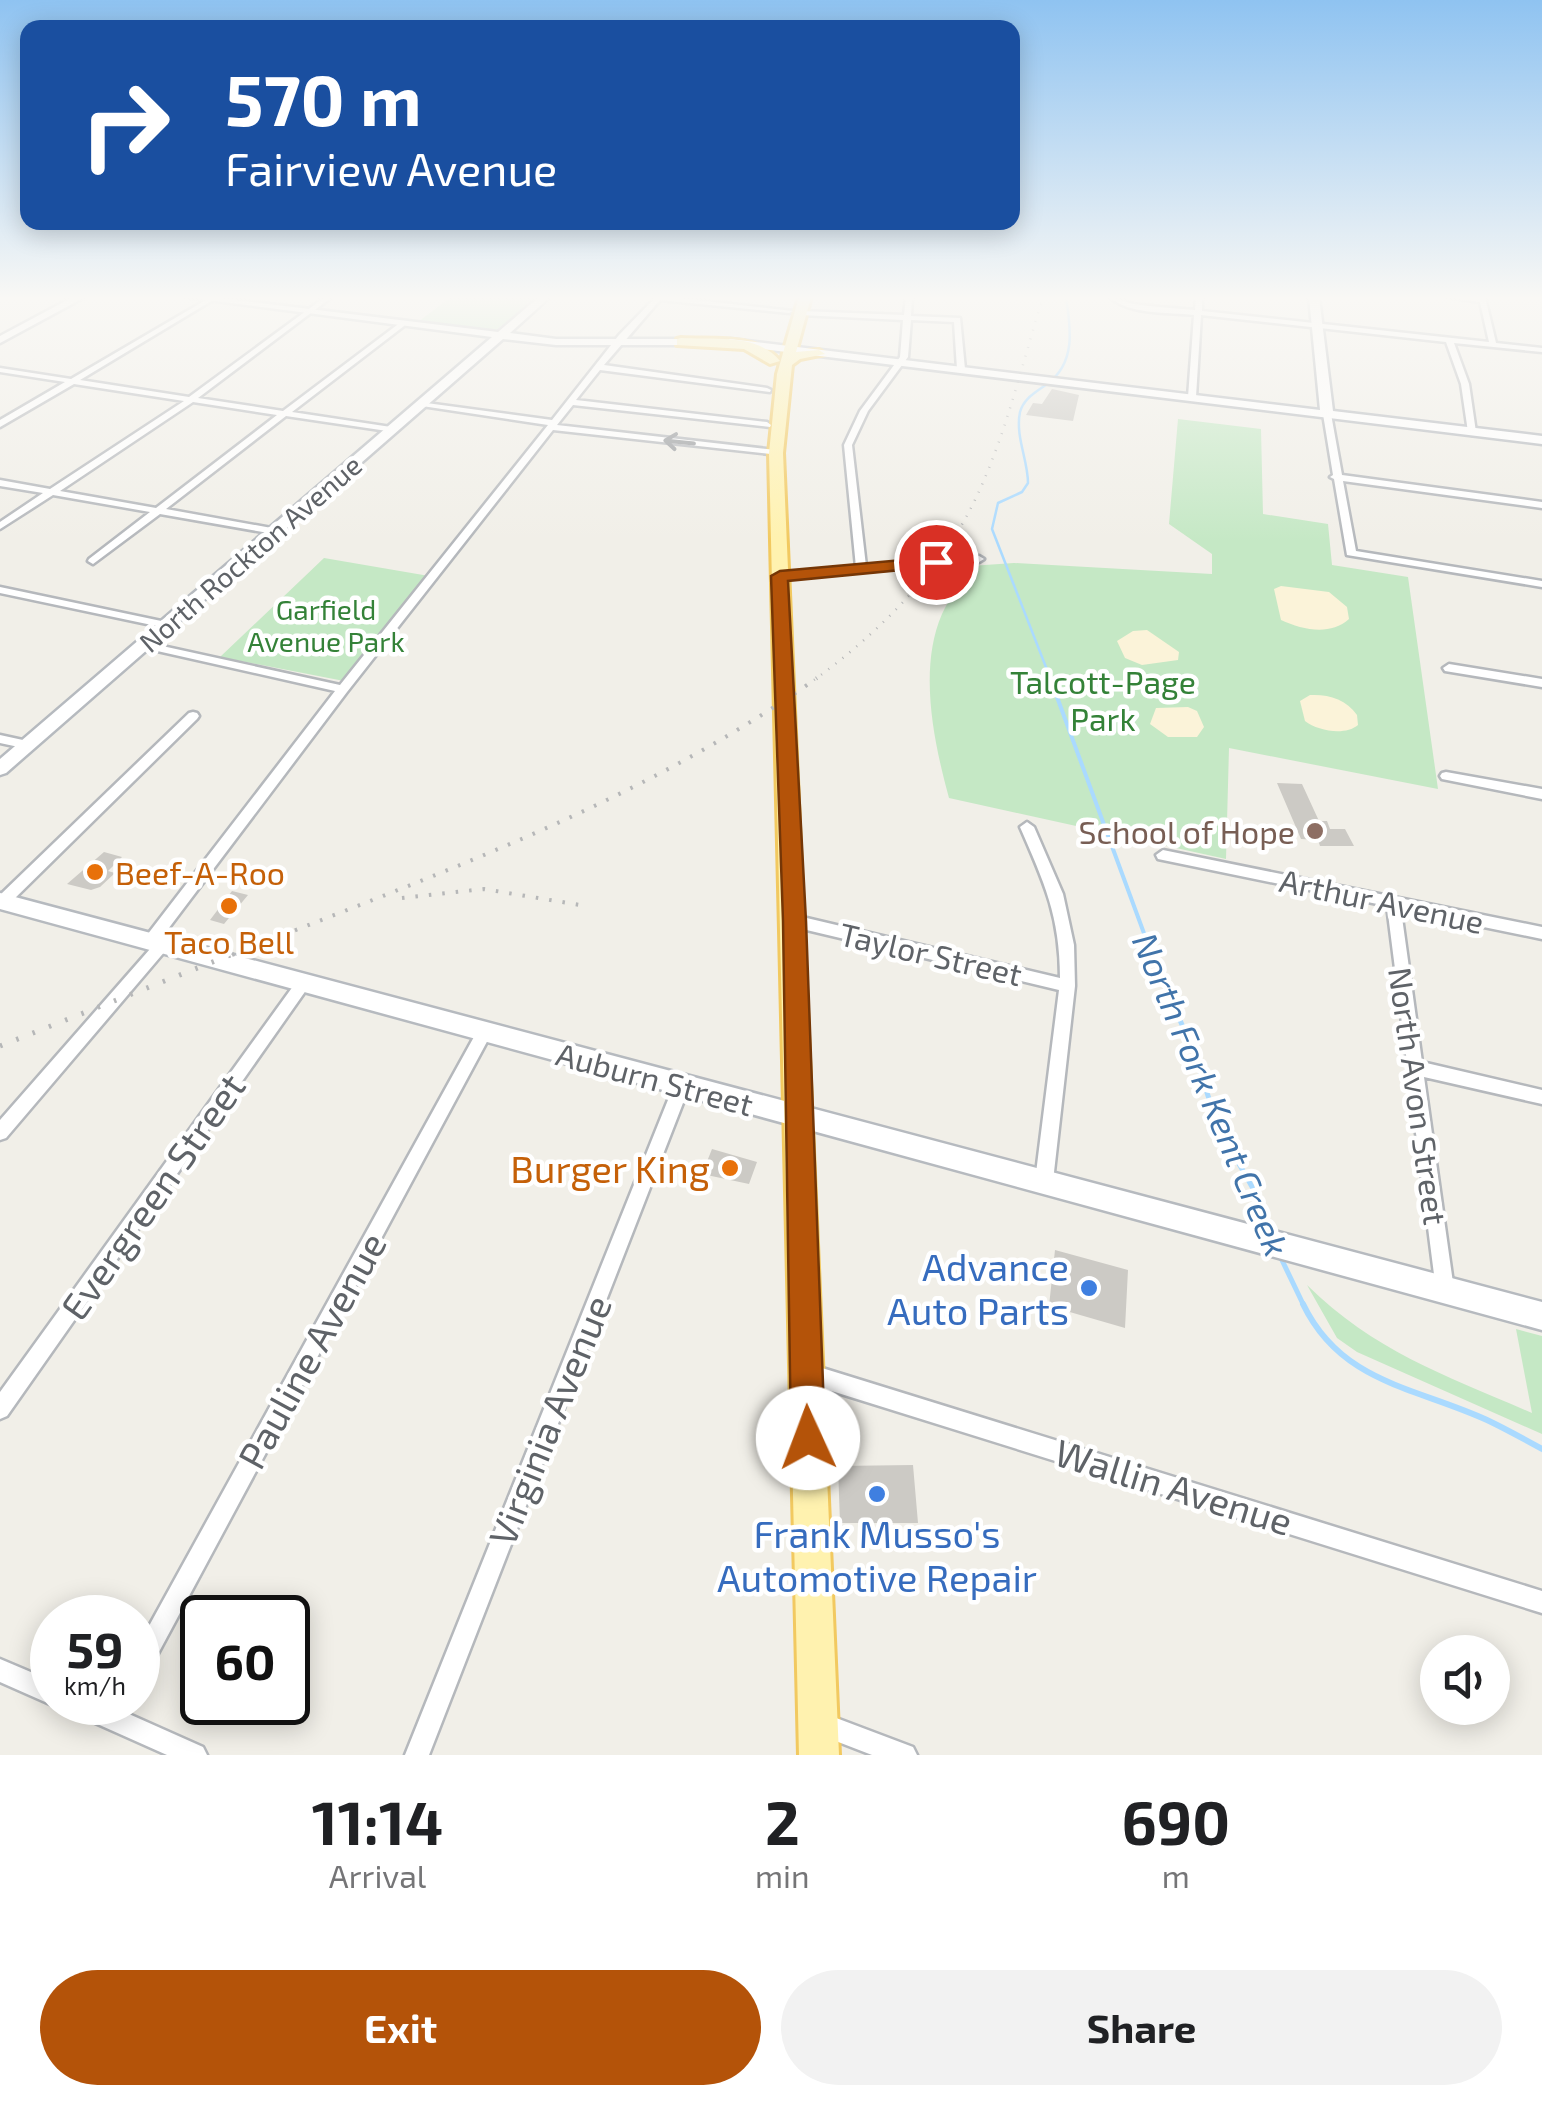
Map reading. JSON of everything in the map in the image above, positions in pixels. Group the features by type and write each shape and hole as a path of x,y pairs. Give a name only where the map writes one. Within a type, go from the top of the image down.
{"main road":[{"name":"North Rockton Avenue","path":"0,769 451,379"},
{"path":"772,379 767,390 768,425 776,453"},
{"path":"782,379 776,453 818,1739"},
{"path":"1039,379 1542,440"},
{"path":"1323,379 1327,414"},
{"name":"Auburn Street","path":"1,901 1542,1316"}],"street":[{"path":"53,379 391,430"},
{"path":"0,424 77,379"},
{"path":"0,526 218,379"},
{"path":"92,561 332,379"},
{"path":"0,1132 155,944 343,690 590,379"},
{"path":"686,379 767,390"},
{"path":"861,569 848,445 864,412 887,379"},
{"path":"1192,397 1193,379"},
{"path":"1463,379 1472,432"},
{"path":"572,402 768,425"},
{"path":"422,404 776,453"},
{"path":"1327,414 1351,553 1542,584"},
{"path":"1335,477 1542,505"},
{"path":"0,482 274,531"},
{"path":"780,576 979,559"},
{"path":"0,590 166,624"},
{"path":"144,645 343,690"},
{"path":"1449,668 1542,683"},
{"path":"1,901 193,716"},
{"path":"0,739 28,746"},
{"path":"1446,776 1542,794"},
{"path":"1027,828 1056,894 1067,945 1067,986 1044,1181"},
{"name":"Arthur Avenue","path":"1163,854 1542,933"},
{"name":"North Avon Street","path":"1394,902 1446,1290"},
{"name":"Taylor Street","path":"794,921 1067,986"},
{"name":"Evergreen Street","path":"0,1409 304,982"},
{"name":"Pauline Avenue","path":"160,1628 485,1031"},
{"path":"1414,1067 1542,1096"},
{"name":"Virginia Avenue","path":"416,1755 682,1085"},
{"name":"Wallin Avenue","path":"806,1373 1542,1602"},
{"path":"0,1670 30,1683"},
{"path":"141,1725 194,1755"},
{"path":"818,1739 905,1755"}],"green space":[{"name":"Talcott-Page Park","path":"1178,419 1261,429 1263,514 1328,524 1332,565 1408,577 1438,789 1229,748 1226,859 949,798 934,730 931,658 942,614 970,566 1014,563 1212,574 1212,554 1169,524"},
{"name":"Garfield Avenue Park","path":"324,558 429,576 344,681 220,657"},
{"path":"1307,1285 1386,1345 1441,1374 1532,1413 1516,1329 1542,1336 1542,1434 1357,1352 1337,1338"}],"sand":[{"path":"1281,586 1329,592 1347,607 1349,619 1333,628 1316,630 1281,620 1274,589"},
{"path":"1147,630 1179,652 1178,660 1142,665 1125,658 1117,641 1133,631"},
{"path":"1310,695 1342,701 1357,715 1358,725 1339,731 1324,730 1305,721 1300,701"},
{"path":"1188,707 1197,711 1204,727 1197,737 1168,737 1150,724 1156,708"}],"building":[{"path":"1052,389 1079,395 1073,421 1026,415 1033,403 1042,404"},
{"name":"School of Hope","path":"1277,783 1302,784 1319,821 1327,821 1330,829 1345,829 1354,846 1320,846 1318,840 1301,839"},
{"name":"Beef-A-Roo","path":"104,852 122,857 108,871 115,873 100,887 91,890 67,884"},
{"name":"Taco Bell","path":"232,891 248,895 224,924 210,920"},
{"name":"Burger King","path":"712,1149 757,1162 749,1184 702,1174"},
{"name":"Advance Auto Parts","path":"1055,1250 1128,1270 1125,1328 1049,1306"},
{"name":"Frank Musso's Automotive Repair","path":"913,1465 918,1523 840,1523 838,1466"}],"waterway":[{"name":"North Fork Kent Creek","path":"1051,680 992,529 998,503 1022,492 1028,483 1019,430 1022,407 1052,379"},
{"name":"North Fork Kent Creek","path":"1050,678 1152,955"},
{"name":"North Fork Kent Creek","path":"1151,952 1197,1060 1217,1125 1255,1192 1271,1234"},
{"name":"North Fork Kent Creek","path":"1280,1256 1303,1304"},
{"name":"North Fork Kent Creek","path":"1303,1304 1319,1330 1359,1367 1487,1420 1542,1449"}],"railway":[{"path":"814,680 882,624 942,556 972,506 1019,379"},
{"path":"232,955 459,865 607,800 749,723 814,680"},
{"path":"402,898 484,889 586,906"},
{"path":"0,1046 238,952"}],"place":[{"name":"School of Hope","path":"1315,831"},
{"name":"Beef-A-Roo","path":"95,872"},
{"name":"Taco Bell","path":"229,906"},
{"name":"Burger King","path":"730,1168"},
{"name":"Advance Auto Parts","path":"1089,1288"},
{"name":"Frank Musso's Automotive Repair","path":"877,1494"}],"route":[{"path":"808,1438 780,576 936,562"}]}
